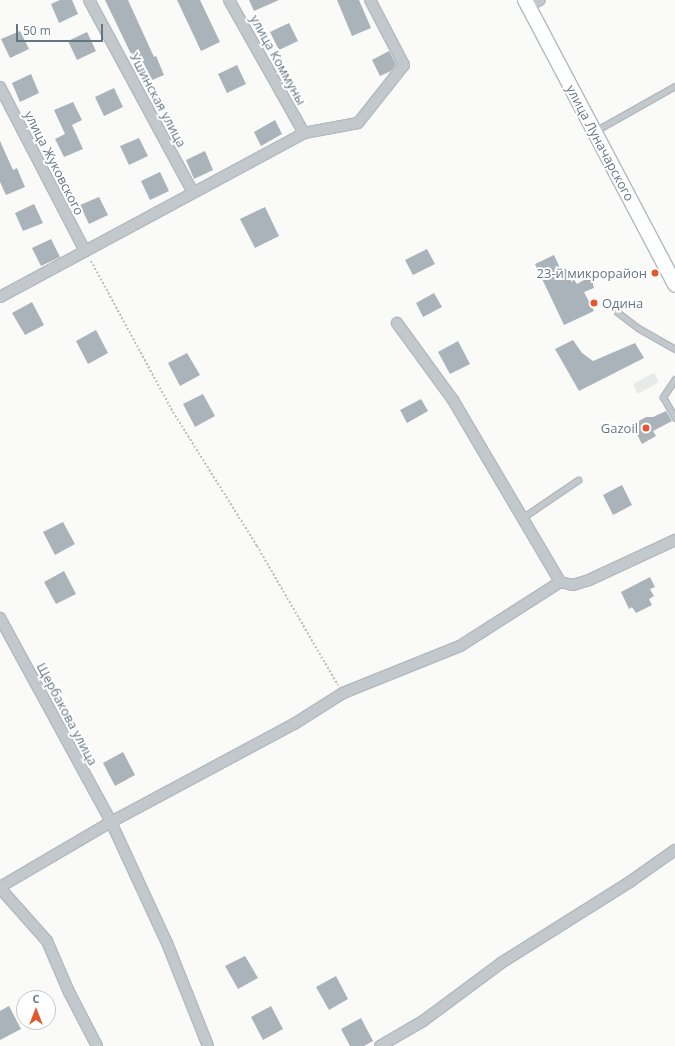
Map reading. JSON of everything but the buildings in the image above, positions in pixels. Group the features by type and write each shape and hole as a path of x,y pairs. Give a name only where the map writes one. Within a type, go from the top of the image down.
{"main road":[{"name":"улица Луначарского","path":"531,2 594,132 675,285"}],"street":[{"name":"Ушинская улица","path":"89,0 193,192"},
{"name":"улица Коммуны","path":"230,0 304,133"},
{"path":"0,297 304,133 358,123 404,65 370,0"},
{"name":"улица Жуковского","path":"0,87 85,250"},
{"path":"397,323 453,400 560,582"},
{"path":"97,1046 68,992 47,941 0,887 111,822 294,724 343,693 460,646 560,582 573,585 589,580 675,540"},
{"name":"Щербакова улица","path":"0,618 111,822 166,943 208,1046"},
{"path":"380,1046 423,1021 501,964 631,881 675,850"}],"lane":[{"path":"594,132 675,86"},
{"path":"617,312 638,328 675,349"},
{"path":"675,379 663,397 675,418"},
{"path":"522,518 578,480"}],"path":[{"path":"85,250 173,412 257,546 343,693"}],"shaded area":[{"path":"654,373 659,382 638,394 633,384"}],"place":[{"name":"23-й микрорайон","path":"655,273"},
{"name":"Одина","path":"594,303"},
{"name":"Gazoil","path":"646,428"}]}
